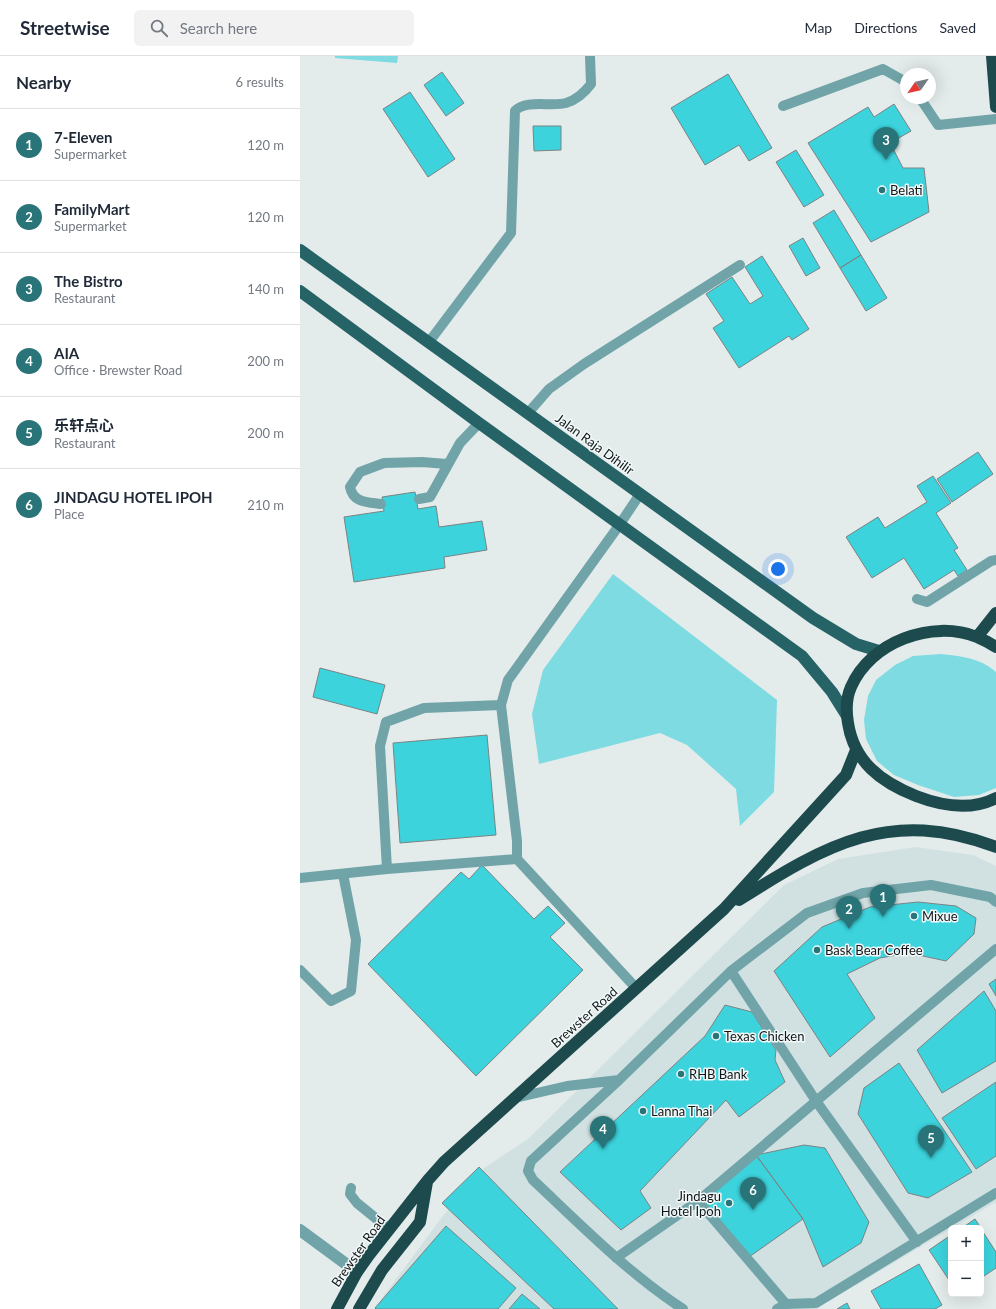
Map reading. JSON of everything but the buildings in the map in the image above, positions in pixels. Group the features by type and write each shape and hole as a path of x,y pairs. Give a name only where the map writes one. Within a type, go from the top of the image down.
{"highway":[{"path":"992,56 996,106"},
{"path":"976,637 996,613"},
{"path":"996,647 976,637 952,632 938,631 908,636 892,643 867,662 851,687 847,699 847,716 850,735 856,750 866,764 876,774 906,792 936,803 965,806 979,804 996,798"},
{"name":"Brewster Road","path":"336,1309 357,1272 389,1229 444,1162 724,909 846,775 856,750"},
{"path":"724,909 773,878 812,856 830,847 869,835 906,830 926,831 965,836 996,847"},
{"path":"359,1309 382,1270 420,1222 428,1180"}],"main road":[{"name":"Jalan Raja Dihilir","path":"300,250 813,618 856,644 880,651"},
{"path":"300,291 479,423 802,656 832,692 847,716"}],"street":[{"path":"300,1230 357,1272"}],"lane":[{"path":"429,342 511,233 515,111 519,107 537,104 566,103 577,98 591,84 590,56"},
{"path":"783,106 883,69 900,79"},
{"path":"924,104 938,125 996,119"},
{"path":"528,413 549,389 584,364 740,265"},
{"path":"419,499 430,496 460,443 479,423"},
{"path":"381,504 359,501 351,493 350,487 360,472 384,463 422,462 447,464"},
{"path":"636,988 517,859 517,841 501,705 508,680 640,494"},
{"path":"917,599 927,602 991,561 996,560"},
{"path":"387,869 380,746 386,722 424,708 501,705"},
{"path":"300,878 387,869 517,859"},
{"path":"300,970 331,1000 351,991 356,940 343,874"},
{"path":"683,1309 666,1298 616,1258 533,1180 528,1171 531,1161 619,1080 731,971 807,913 863,893 931,885 990,898 996,902"},
{"path":"616,1258 698,1201 996,949"},
{"path":"731,971 816,1101 917,1242"},
{"path":"515,1098 567,1086 619,1080"},
{"path":"351,1188 350,1194 357,1203 389,1229"},
{"path":"698,1201 782,1307 816,1303 996,1193"}],"shaded area":[{"path":"335,56 398,56 397,63 335,58"},
{"path":"613,574 777,700 774,792 740,826 736,789 687,745 660,733 539,764 532,714 543,670"},
{"path":"941,654 963,657 977,661 990,667 996,672 996,788 979,795 954,797 894,775 877,761 866,739 864,720 868,696 876,680 895,665 913,656"},
{"path":"915,847 973,855 996,866 996,1202 957,1225 948,1225 948,1231 816,1309 374,1309 442,1217 484,1168 528,1139 784,885 838,859"}],"place":[{"name":"The Bistro","path":"886,160"},
{"name":"Belati","path":"882,190"},
{"name":"Mixue","path":"914,916"},
{"name":"7-Eleven","path":"883,917"},
{"name":"FamilyMart","path":"849,929"},
{"name":"Bask Bear Coffee","path":"817,950"},
{"name":"Texas Chicken","path":"716,1036"},
{"name":"RHB Bank","path":"681,1074"},
{"name":"Lanna Thai","path":"643,1111"},
{"name":"AIA","path":"603,1149"},
{"name":"乐轩点心","path":"931,1158"},
{"name":"Jindagu Hotel Ipoh","path":"729,1203"},
{"name":"JINDAGU HOTEL IPOH","path":"753,1210"}]}
